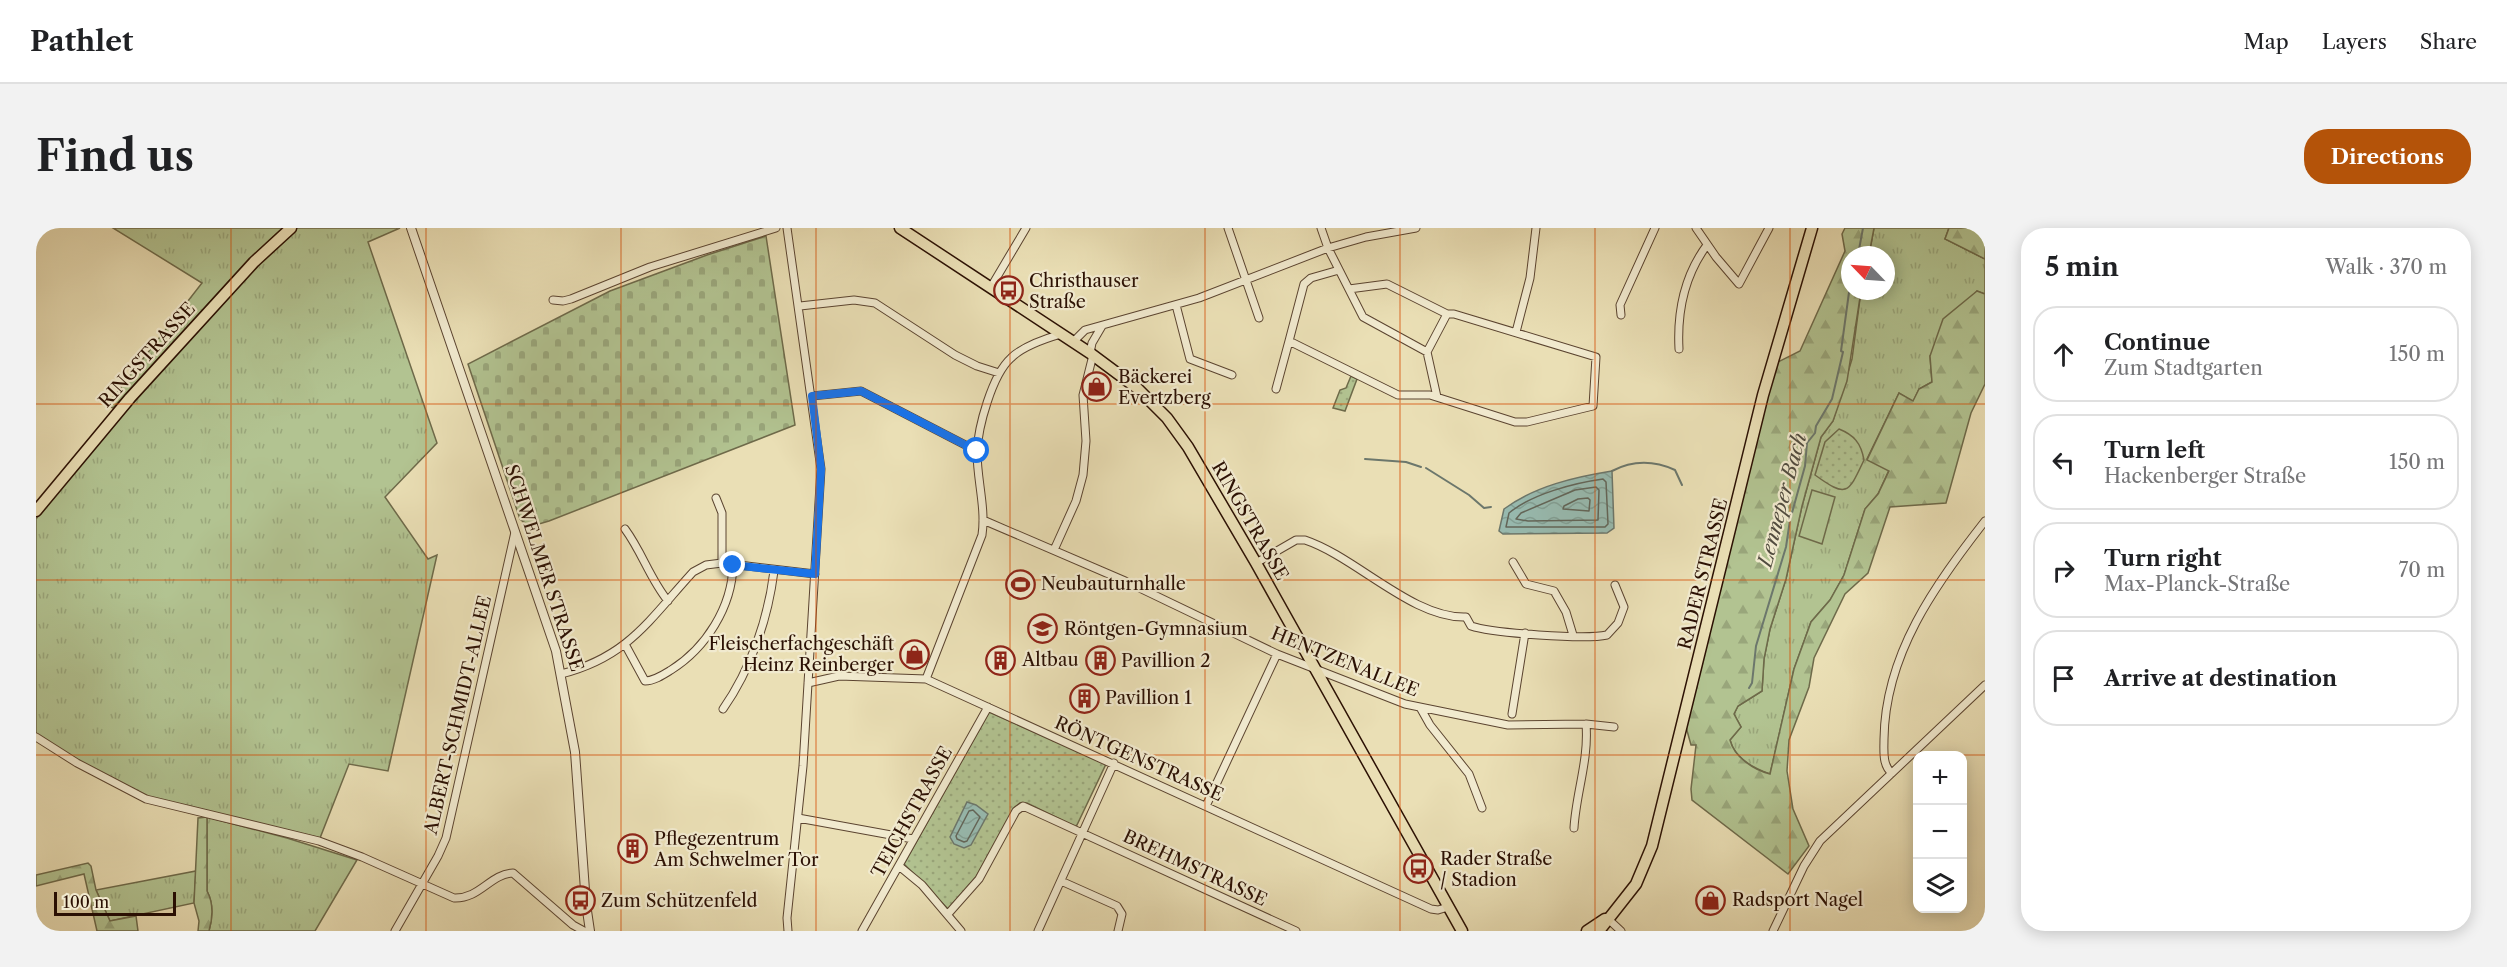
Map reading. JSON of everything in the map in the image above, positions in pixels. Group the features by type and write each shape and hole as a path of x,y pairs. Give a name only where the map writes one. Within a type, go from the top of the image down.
{"main road":[{"name":"RINGSTRASSE","path":"36,511 123,406 254,262 291,228"},
{"name":"RINGSTRASSE","path":"900,228 1091,354 1137,388 1173,426 1188,447 1256,563 1461,930"},
{"name":"RADER STRASSE","path":"1599,931 1636,884 1652,846 1763,395 1812,228"},
{"name":"RADER STRASSE","path":"1587,931 1607,918"}],"street":[{"name":"SCHWELMER STRASSE","path":"411,228 554,643 575,752 590,931"},
{"path":"553,300 571,299 650,267 776,228"},
{"path":"788,228 821,469 808,682 798,818 787,918 788,931"},
{"path":"991,287 1026,228"},
{"path":"1228,228 1258,318"},
{"path":"1322,228 1328,248 1364,318 1427,352"},
{"path":"1073,342 1085,330 1176,305 1328,248 1366,237 1416,228"},
{"path":"1516,332 1530,278 1536,228"},
{"path":"1621,315 1620,305 1655,228"},
{"path":"1696,228 1728,274 1739,284 1769,228"},
{"path":"1679,349 1678,326 1683,295 1697,258 1707,245"},
{"path":"1276,389 1304,284 1308,280 1339,270"},
{"path":"1290,341 1398,394 1437,397 1518,422 1593,406 1596,357 1454,314 1447,314 1387,284 1349,289"},
{"path":"800,306 854,300 869,301 892,312 955,355 977,366 999,373"},
{"path":"1176,305 1190,358 1232,375"},
{"path":"1437,397 1427,352 1447,314"},
{"path":"1054,550 1076,501 1083,475 1086,441 1083,395 1092,343 1102,326"},
{"path":"926,679 982,536 977,451 982,421 999,373 1018,352 1060,334"},
{"path":"812,396 861,391 977,451"},
{"path":"716,498 722,513 722,563"},
{"name":"HENTZENALLEE","path":"982,520 1175,604 1277,654 1373,693 1421,709 1508,725 1614,726"},
{"path":"1892,773 1886,766 1884,724 1892,679 1900,655 1914,624 1985,521"},
{"name":"ALBERT-SCHMIDT-ALLEE","path":"394,931 442,849 450,823 515,529"},
{"path":"625,529 635,543 658,588 668,601"},
{"path":"1256,563 1296,540 1305,540 1333,553 1427,608 1453,617 1466,617 1471,626 1481,629 1525,633 1604,636 1613,631 1624,607 1615,585"},
{"path":"1513,562 1526,584 1554,591 1566,612 1573,635"},
{"path":"561,674 583,669 626,646 697,569 706,565 722,563 774,571 815,574"},
{"path":"626,646 645,681 652,681 680,664 697,649 717,621 731,588 733,565"},
{"path":"723,709 735,692 757,640 770,597 774,571"},
{"path":"1512,714 1525,633"},
{"path":"1206,806 1277,654"},
{"name":"RÖNTGENSTRASSE","path":"808,682 839,676 926,679 1431,909 1438,910 1448,906"},
{"path":"1773,931 1809,856 1820,841 1985,685"},
{"name":"TEICHSTRASSE","path":"862,931 988,707"},
{"path":"1421,709 1430,725 1469,774 1482,808"},
{"path":"1574,828 1586,757 1586,724"},
{"path":"36,737 77,763 146,799 319,841 363,856 454,898 467,898 499,877 513,873 573,925 584,931"},
{"path":"1038,931 1114,763"},
{"name":"BREHMSTRASSE","path":"948,914 971,890 1020,807 1083,833 1296,931"},
{"path":"798,818 913,839"},
{"path":"899,866 922,885 961,931"},
{"path":"1060,881 1116,906 1122,914 1118,931"},
{"path":"1607,918 1622,931"}],"green space":[{"path":"113,228 283,228 245,264 113,408 107,405 202,283"},
{"path":"297,228 400,228 368,242 437,443 385,497 428,559 437,555 388,771 349,764 320,838 151,798 75,760 36,734 36,519 115,421 255,267"},
{"path":"1845,228 1874,228 1871,246 1844,246 1842,234"},
{"path":"1874,228 1949,228 1945,239 1985,259 1985,294 1977,291 1930,356 1932,382 1919,389 1913,402 1899,393 1867,459 1889,470 1878,494 1865,509 1844,575 1830,600 1811,622 1794,669 1770,774 1745,761 1732,746 1730,740 1741,727 1734,714 1738,706 1762,691 1764,659 1770,629 1786,579 1802,506 1821,437 1833,421 1852,359 1860,300 1895,300 1895,246 1871,246"},
{"path":"1949,228 1985,228 1985,259 1945,239"},
{"path":"766,236 795,425 529,527 520,519 468,364 610,291"},
{"path":"1841,260 1841,300 1860,300 1847,381 1833,421 1821,437 1802,506 1786,579 1770,629 1764,659 1762,691 1738,706 1734,714 1741,727 1730,740 1740,757 1751,766 1770,774 1794,669 1811,622 1830,600 1844,575 1865,509 1878,494 1889,471 1867,460 1899,393 1913,401 1919,389 1932,382 1930,356 1943,319 1977,291 1985,294 1985,384 1971,413 1946,503 1890,507 1868,573 1845,594 1814,658 1809,687 1789,740 1787,771 1793,809 1809,846 1788,874 1692,800 1696,745 1691,745 1686,727 1776,363 1800,351"},
{"path":"1351,376 1357,379 1345,411 1333,408 1340,390 1346,388"},
{"path":"1839,429 1856,440 1864,460 1854,480 1846,489 1834,487 1815,475 1825,442"},
{"path":"1812,490 1835,497 1822,544 1799,536"},
{"path":"989,712 1106,764 1076,827 1027,803 1020,803 1015,807 976,877 948,909 904,864"},
{"path":"207,817 287,838 357,860 315,931 209,931 212,911 207,891"},
{"path":"207,817 207,891 212,906 212,916 209,931 198,931 199,921 194,903 198,818"},
{"path":"88,863 91,866 96,890 110,921 136,916 138,931 97,931 84,874 36,886 36,875"},
{"path":"196,871 194,903 110,921 96,890"}],"water":[{"path":"1612,471 1614,528 1607,533 1503,534 1499,531 1504,509 1529,494 1584,476"},
{"path":"967,802 976,805 988,814 971,845 964,848 954,844 950,837"}],"waterway":[{"name":"Lenneper Bach","path":"1860,246 1863,228"},
{"name":"Lenneper Bach","path":"1749,688 1752,683 1756,646 1786,547 1790,520 1805,466 1807,443 1815,433 1816,426 1832,399 1843,352 1841,351 1848,300"},
{"path":"1365,459 1406,462 1421,467"},
{"path":"1612,471 1635,463 1659,464 1675,470 1682,485"},
{"path":"1426,468 1469,495 1484,508 1491,507"}],"place":[{"name":"Christhauser Straße","path":"1008,291"},
{"name":"Bäckerei Evertzberg","path":"1097,387"},
{"name":"Neubauturnhalle","path":"1020,584"},
{"name":"Röntgen-Gymnasium","path":"1043,629"},
{"name":"Fleischerfachgeschäft Heinz Reinberger","path":"915,654"},
{"name":"Altbau","path":"1001,660"},
{"name":"Pavillion 2","path":"1100,661"},
{"name":"Pavillion 1","path":"1084,698"},
{"name":"Pflegezentrum Am Schwelmer Tor","path":"633,849"},
{"name":"Rader Straße / Stadion","path":"1419,869"},
{"name":"Radsport Nagel","path":"1711,900"},
{"name":"Zum Schützenfeld","path":"580,901"}],"route":[{"path":"733,565 815,574 821,469 812,396 861,391 977,451"}]}
